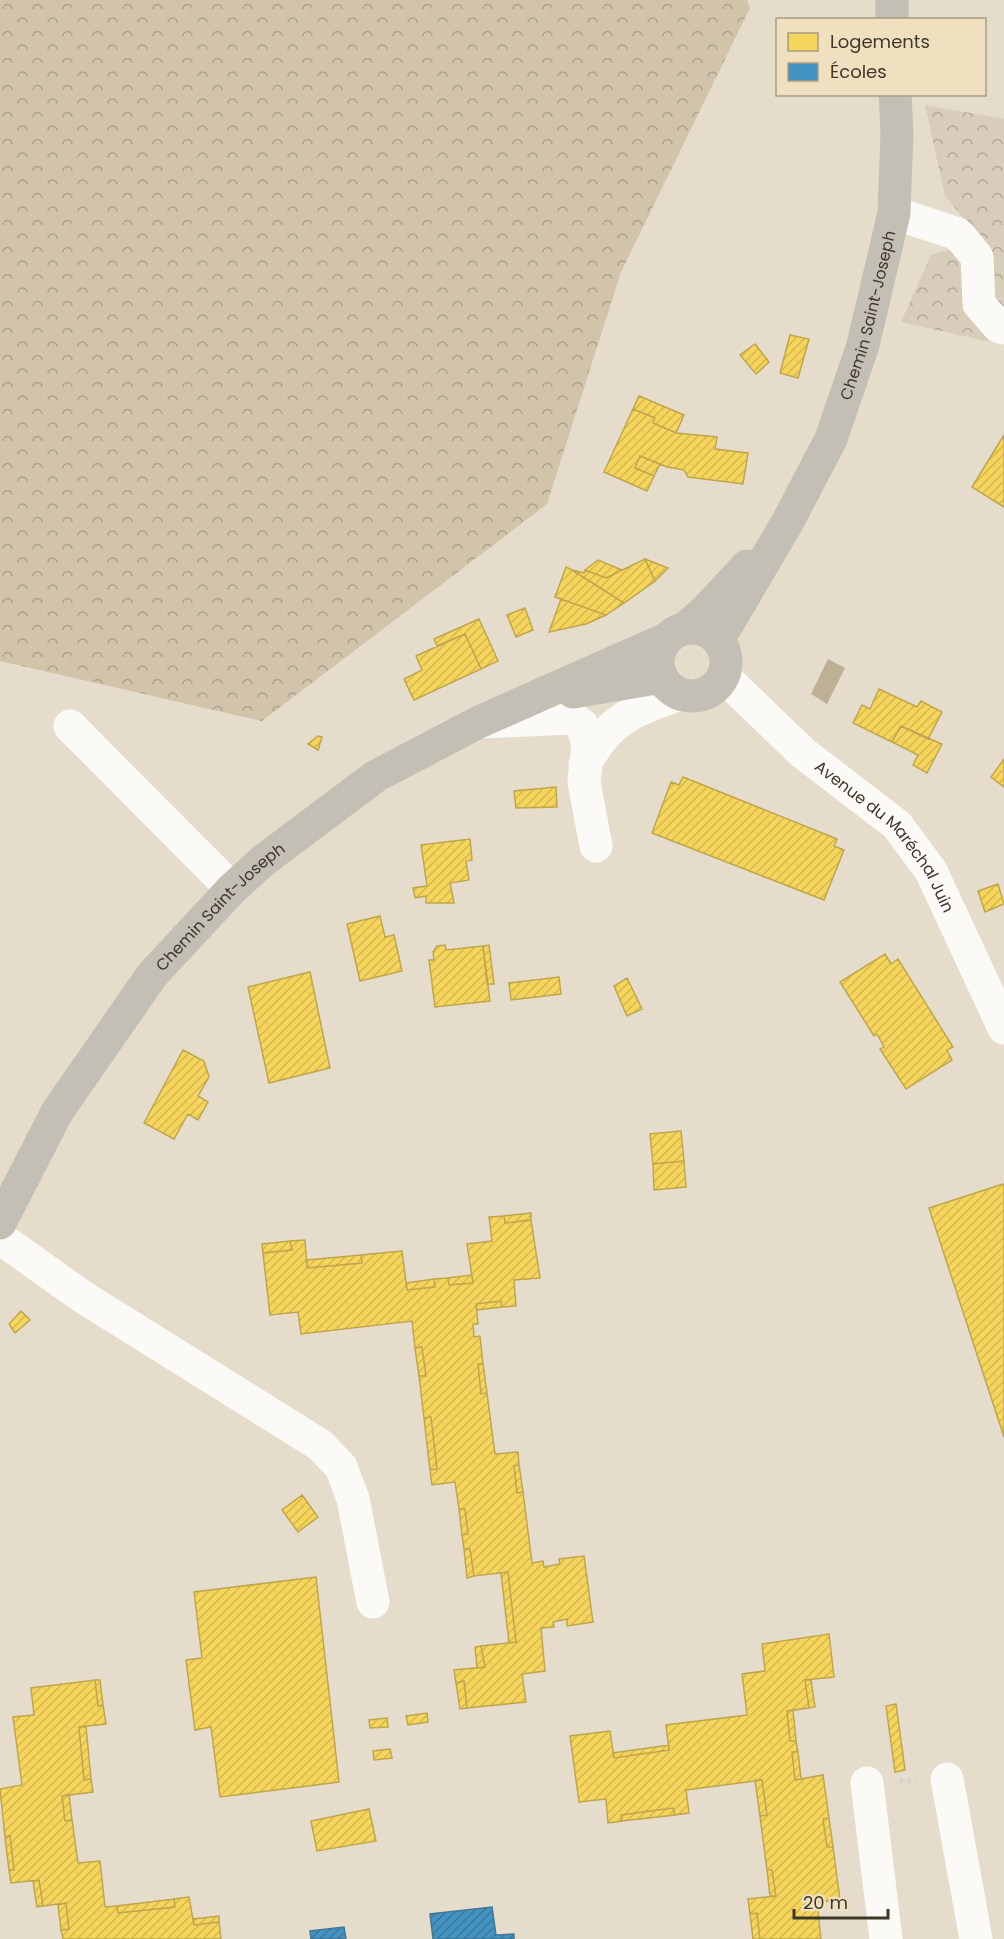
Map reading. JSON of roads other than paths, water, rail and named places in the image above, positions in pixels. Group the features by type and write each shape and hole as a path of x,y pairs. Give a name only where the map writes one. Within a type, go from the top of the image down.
{"main road":[{"path":"892,0 892,18"},
{"name":"Chemin Saint-Joseph","path":"718,640 787,523 831,439 863,345 894,213 897,132 895,96"},
{"name":"Chemin Saint-Joseph","path":"0,1223 57,1112 152,975 232,889 321,816 376,776 479,722 675,634 705,610 787,523"},
{"path":"702,629 718,640 726,657 723,676 717,684 701,694 672,685 658,657 675,634 702,629"},
{"name":"Chemin Saint-Joseph","path":"541,696 672,685"}],"street":[{"path":"894,213 958,234 977,257 979,304 999,327 1004,328"},
{"name":"Avenue du Maréchal Juin","path":"723,676 803,753 897,825 931,871 1004,1028"},
{"path":"585,765 599,741 627,714 672,685"},
{"path":"479,722 573,718 582,725 588,743 584,782 596,846"},
{"path":"70,726 232,889"},
{"path":"0,1238 83,1297 320,1445 341,1467 353,1498 373,1602"},
{"path":"947,1779 976,1939"},
{"path":"867,1783 886,1939"}]}
